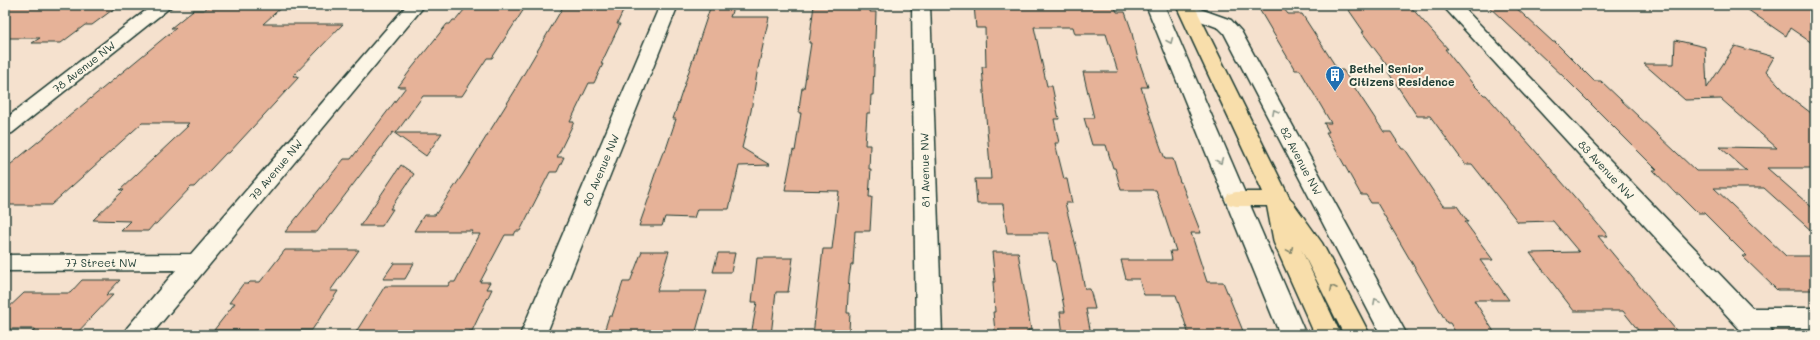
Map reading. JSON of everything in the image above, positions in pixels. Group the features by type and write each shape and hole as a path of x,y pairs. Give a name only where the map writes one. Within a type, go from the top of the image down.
{"main road":[{"name":"82 Avenue NW","path":"1186,8 1278,199 1310,243 1357,335"},
{"path":"1236,199 1278,199"},
{"name":"82 Avenue NW","path":"1278,199 1286,243 1328,335"}],"street":[{"name":"78 Avenue NW","path":"5,129 164,5"},
{"name":"79 Avenue NW","path":"136,335 416,5"},
{"name":"80 Avenue NW","path":"533,335 669,5"},
{"name":"81 Avenue NW","path":"921,5 929,335"},
{"path":"1155,5 1293,335"},
{"name":"83 Avenue NW","path":"1450,5 1753,327"},
{"name":"82 Avenue NW","path":"1186,8 1225,24 1232,31 1394,335"},
{"name":"77 Street NW","path":"5,263 198,262"},
{"path":"1753,327 1815,318"}],"building":[{"path":"59,5 119,5 92,25 85,25 61,43 32,43 40,38 5,38 5,6 56,7"},
{"path":"211,5 284,5 263,24 343,24 293,76 298,76 298,78 229,153 226,153 194,187 191,187 148,231 121,231 131,221 93,220 124,190 120,190 188,126 186,126 189,123 142,123 51,205 5,205 5,169 176,28 171,28 193,10 204,10"},
{"path":"468,5 526,6 492,58 487,58 462,96 423,96 396,133 442,133 426,156 393,132 317,232 285,232 344,159 351,159 406,87 398,87 412,68 447,24 450,24 453,20 456,20"},
{"path":"711,5 734,5 730,17 769,17 757,73 751,111 742,148 770,165 739,166 729,209 697,209 694,218 665,217 662,226 639,226 653,186 651,186 657,168 663,152 665,152 676,119 673,119"},
{"path":"814,5 871,5 870,12 876,12 873,95 871,95 870,113 867,113 865,145 870,145 869,169 871,169 869,197 872,197 870,231 855,231 853,265 851,265 849,278 847,313 850,313 849,331 847,331 846,335 813,335 823,249 832,249 839,191 785,190 793,150 795,151 801,113 799,113 800,101 802,88 804,88 811,43 809,43"},
{"path":"974,5 1114,5 1117,12 1125,12 1148,87 1141,87 1156,134 1165,159 1173,159 1180,182 1201,233 1191,233 1207,282 1223,282 1243,331 1238,331 1240,335 1189,335 1176,295 1144,295 1139,279 1126,279 1121,260 1172,260 1170,251 1176,251 1156,190 1121,190 1115,168 1113,168 1106,145 1092,145 1084,118 1094,118 1083,72 1118,72 1106,34 1075,34 1073,27 1034,27 1047,86 1052,86 1059,119 1054,119 1059,143 1055,143 1064,179 1067,179 1072,203 1065,203 1085,289 1090,289 1095,309 1086,309 1091,334 1063,334 1060,312 1065,312 1048,233 1007,233 1003,204 977,204 975,179 991,179 982,67 986,67 985,28 976,28"},
{"path":"1382,5 1409,5 1448,49 1445,49 1472,83 1484,95 1486,95 1608,236 1598,236 1680,335 1642,335 1623,311 1574,311 1530,253 1579,252 1553,221 1518,222 1472,164 1465,164 1430,116 1417,116 1388,72 1392,72 1362,32 1364,32 1346,6 1383,7"},
{"path":"1487,5 1513,5 1553,42 1555,42 1594,81 1601,81 1696,171 1747,171 1720,147 1777,148 1721,99 1685,100 1644,64 1674,64 1675,40 1705,47 1707,88 1735,46 1774,57 1766,71 1790,97 1815,116 1815,168 1767,168 1815,210 1815,234 1764,188 1714,188 1786,256 1815,256 1815,290 1777,290 1742,256 1747,256 1704,213 1698,213 1679,194 1676,194 1653,170 1657,170 1564,77"},
{"path":"1741,5 1815,5 1815,45 1790,28 1786,36"},
{"path":"563,7 625,7 617,24 620,24 601,64 603,64 594,83 589,83 570,122 574,122 557,157 564,157 557,172 550,172 520,231 516,231 514,235 505,235 480,282 490,282 486,289 492,289 472,331 469,331 467,335 354,335 385,286 448,286 450,282 455,282 480,234 471,234 473,231 414,231 424,215 435,215 463,174 516,89"},
{"path":"1259,9 1284,9 1288,14 1302,14 1338,70 1343,70 1384,132 1391,132 1402,149 1405,149 1443,206 1457,206 1468,222 1465,222 1493,260 1480,260 1509,300 1474,300 1496,335 1457,335 1450,323 1447,323 1377,203 1371,203 1366,195 1361,195 1326,132 1329,132 1324,123 1331,123 1300,70 1295,70"},
{"path":"401,165 414,174 390,209 393,209 382,226 360,226"},
{"path":"285,250 359,250 330,291 338,291 312,330 214,330 235,303 229,303 243,284 260,282"},
{"path":"642,251 669,251 657,291 707,291 695,335 603,335 609,316 612,316 623,282 630,282"},
{"path":"992,252 1018,252 1031,330 1028,330 1029,335 1001,335 1000,331 995,331 993,312 995,312 993,282 995,282"},
{"path":"718,253 735,253 731,272 713,272"},
{"path":"757,258 793,258 788,292 776,292 771,335 751,335 757,302 752,302"},
{"path":"394,263 414,263 405,279 383,279"},
{"path":"82,280 120,280 106,295 113,295 75,335 29,335 35,329 5,329 5,311 24,293 70,293"}],"place":[{"name":"Bethel Senior Citizens Residence","path":"1335,92"}]}
